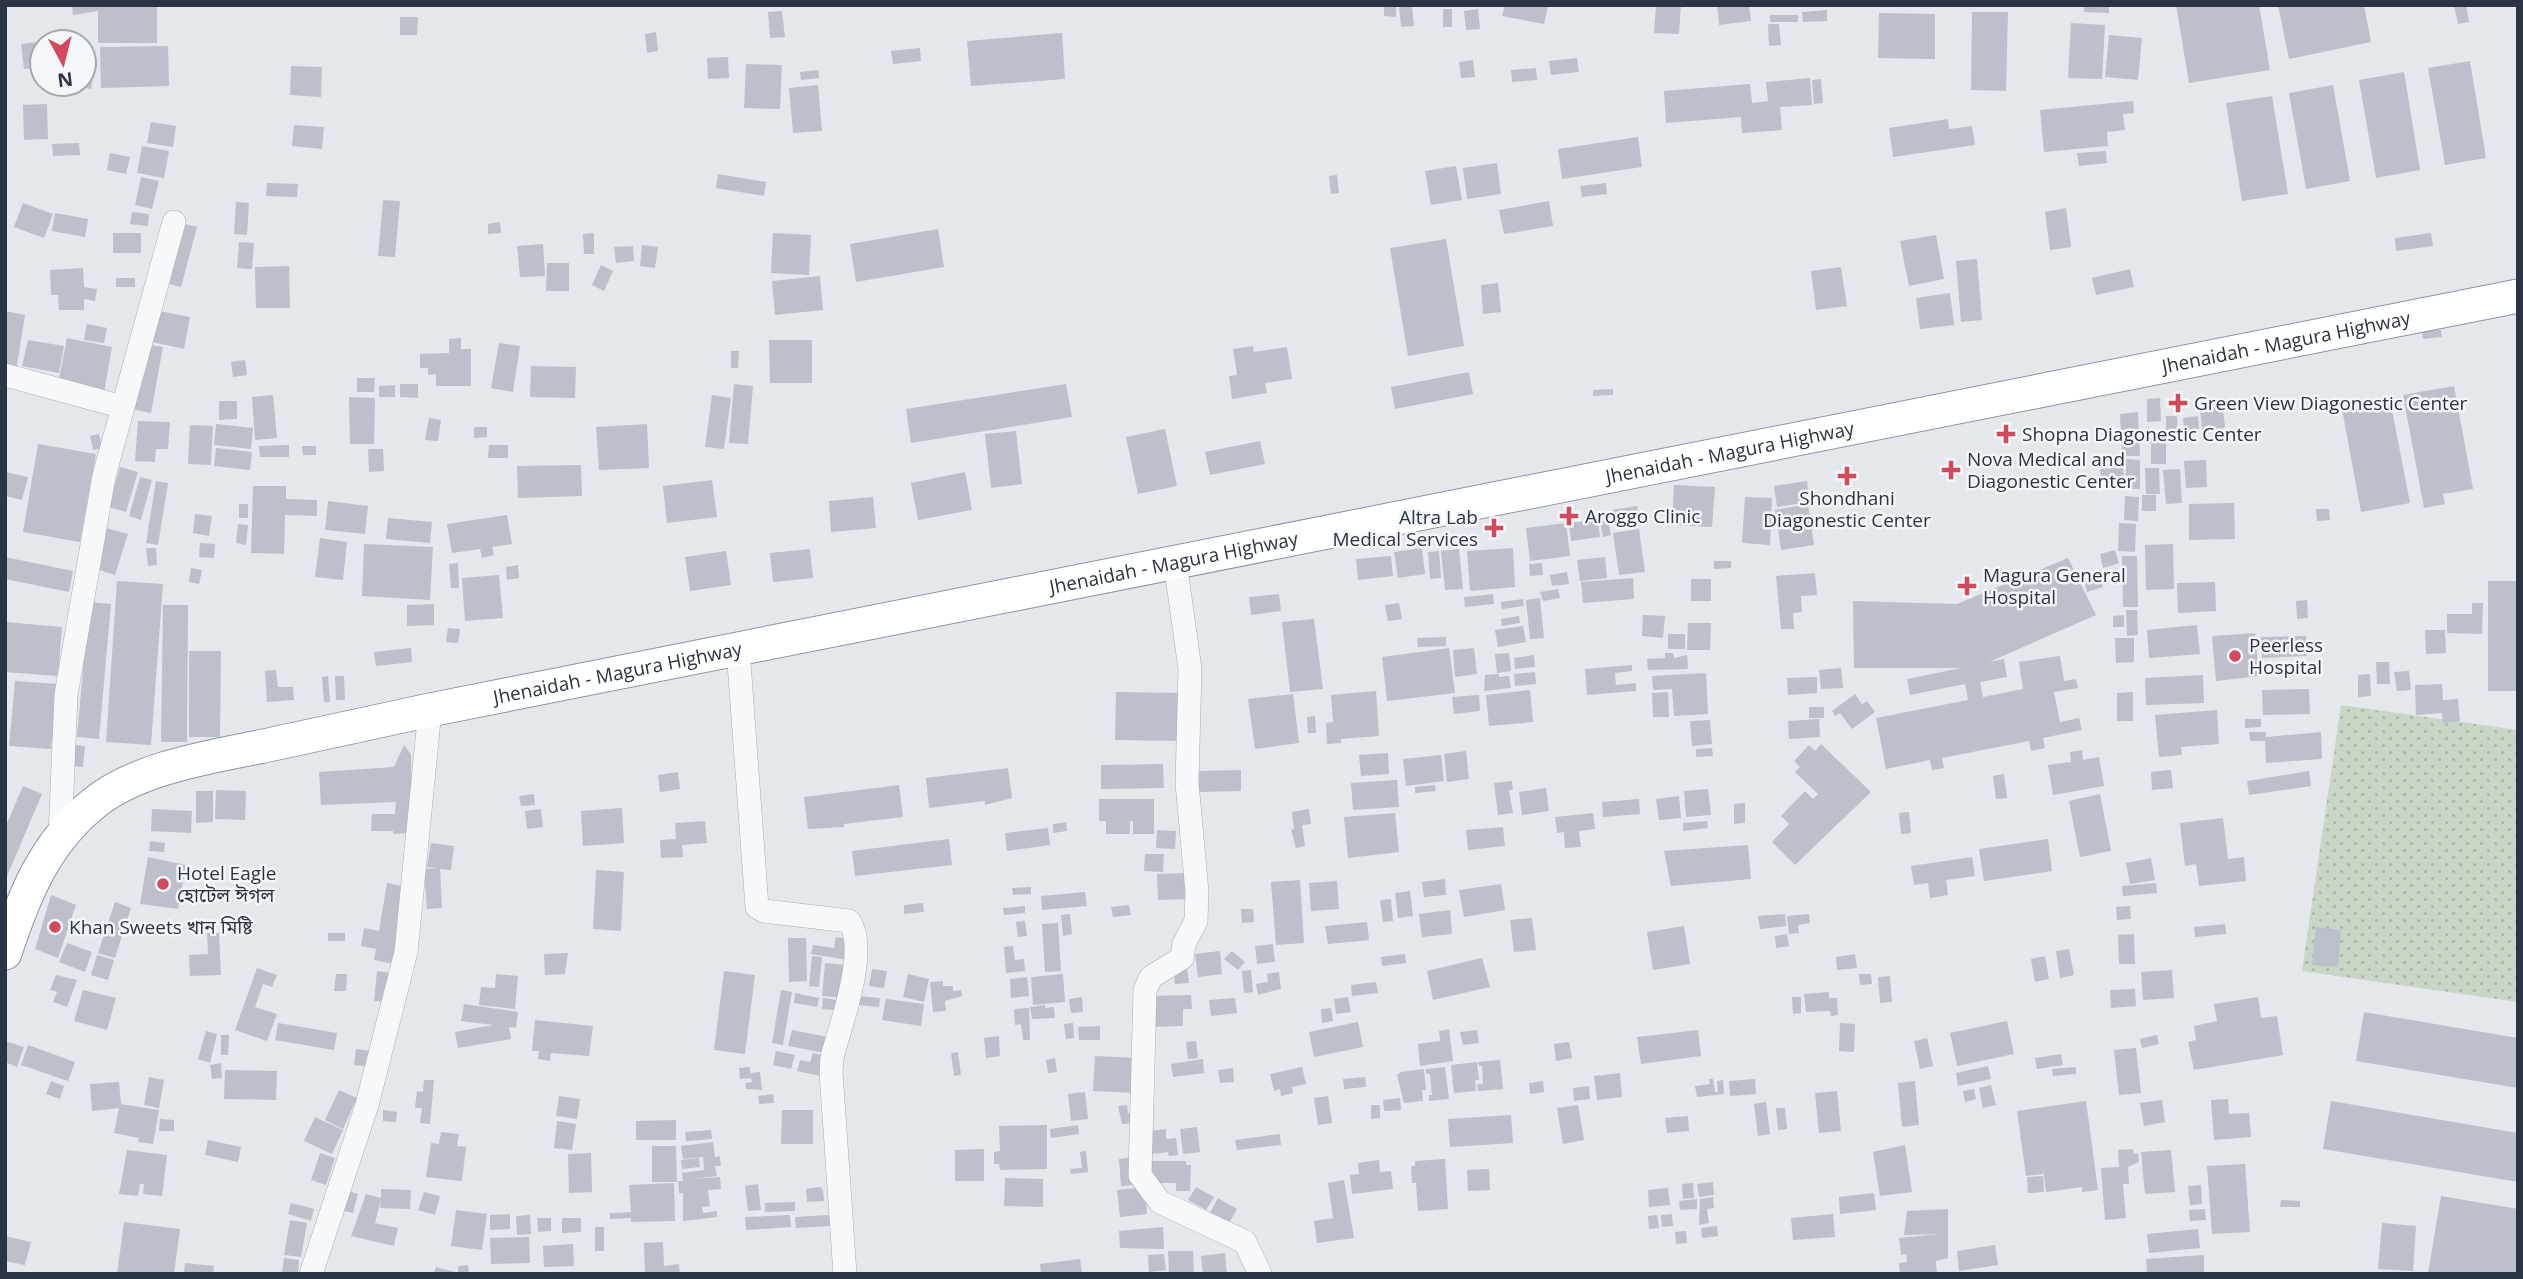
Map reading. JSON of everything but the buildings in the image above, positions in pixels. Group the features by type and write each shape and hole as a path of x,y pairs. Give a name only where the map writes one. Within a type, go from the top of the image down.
{"highway":[{"name":"Jhenaidah - Magura Highway","path":"5,953 34,875 60,837 93,804 112,791 168,769 429,710 2518,296"}],"street":[{"path":"60,837 66,695 104,476 174,222"},
{"path":"5,376 122,407"},
{"path":"1175,562 1190,669 1187,783 1197,892 1196,921 1184,944 1182,958 1152,977 1144,990 1140,1175 1160,1202 1245,1242 1260,1274"},
{"path":"738,649 757,907 764,911 849,921 856,931 857,954 831,1072 845,1274"},
{"path":"311,1274 367,1105 406,952 429,710"}],"green space":[{"path":"2341,705 2518,730 2518,1002 2302,971"}],"place":[{"name":"Green View Diagonestic Center","path":"2178,403"},
{"name":"Shopna Diagonestic Center","path":"2006,434"},
{"name":"Nova Medical and Diagonestic Center","path":"1951,470"},
{"name":"Shondhani Diagonestic Center","path":"1847,476"},
{"name":"Aroggo Clinic","path":"1569,516"},
{"name":"Altra Lab Medical Services","path":"1494,528"},
{"name":"Magura General Hospital","path":"1967,586"},
{"name":"Peerless Hospital","path":"2235,656"},
{"name":"Hotel Eagle হোটেল ঈগল","path":"163,884"},
{"name":"Khan Sweets খান মিষ্টি","path":"55,927"}]}
